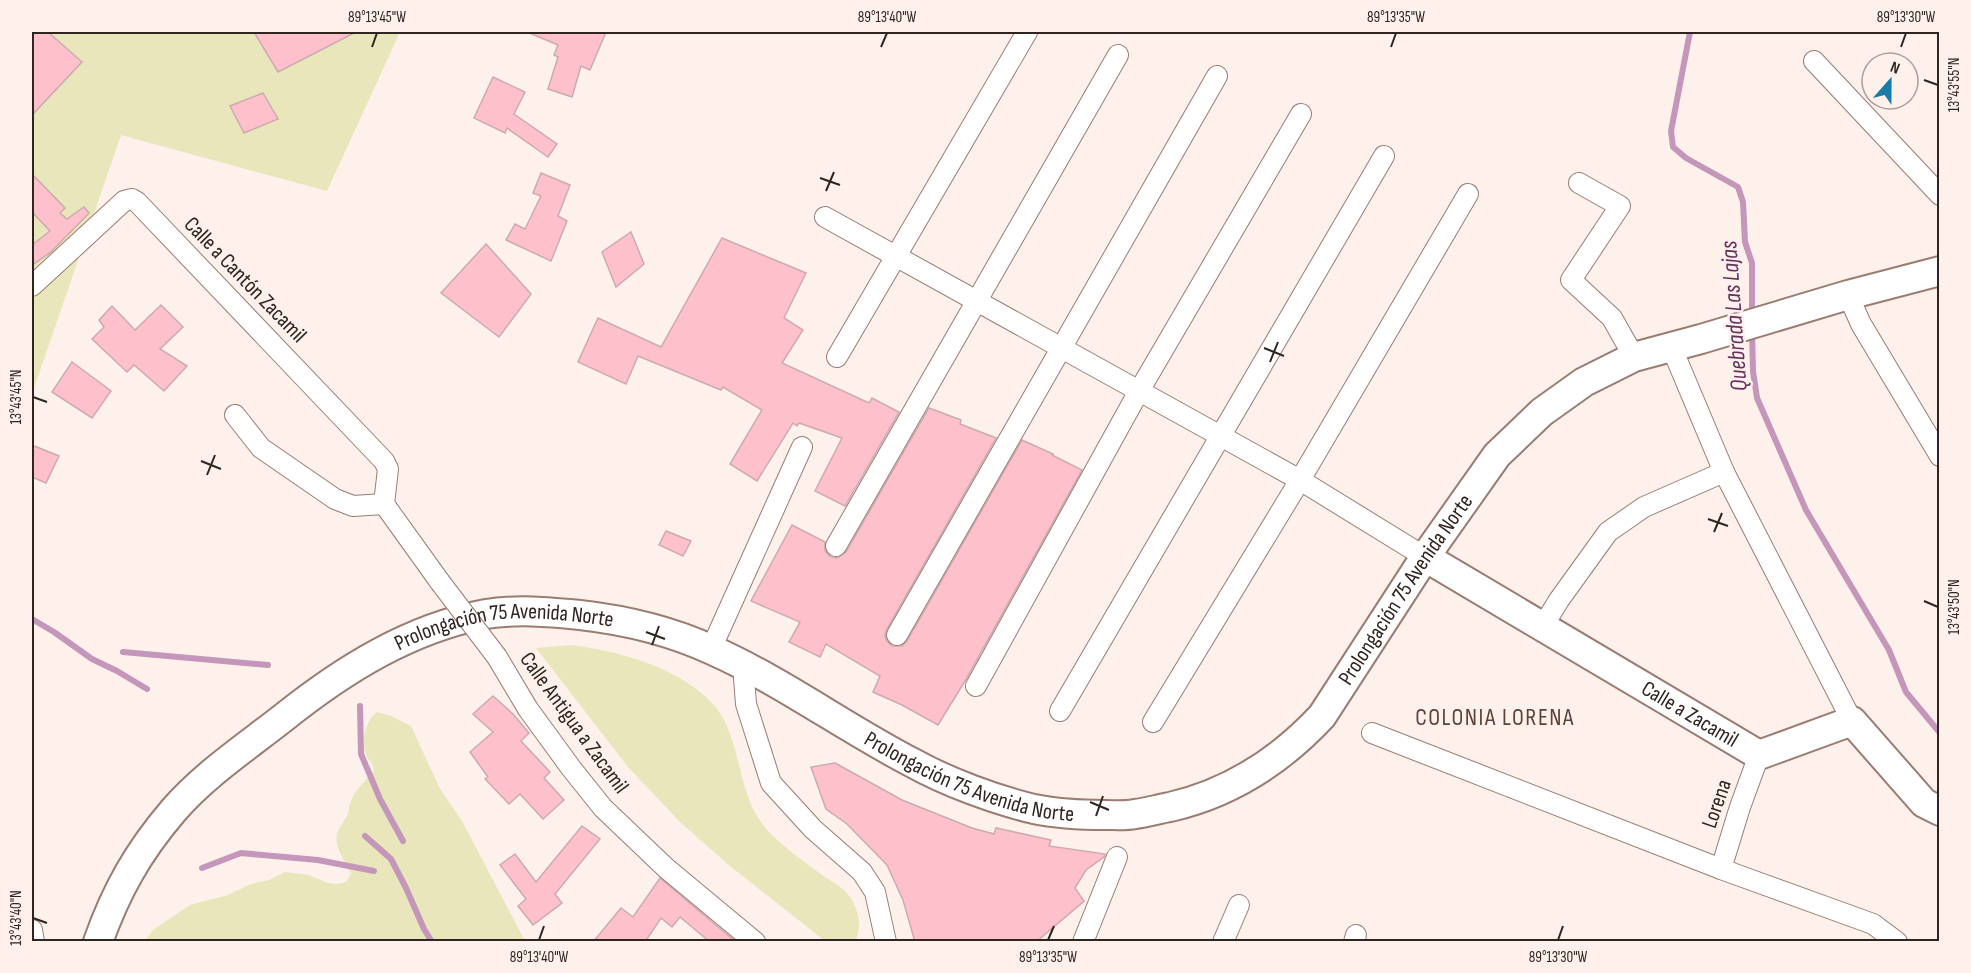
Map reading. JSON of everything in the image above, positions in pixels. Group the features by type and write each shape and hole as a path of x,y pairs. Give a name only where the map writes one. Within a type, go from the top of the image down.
{"main road":[{"name":"Prolongación 75 Avenida Norte","path":"98,942 111,905 127,874 175,809 208,778 340,676 392,645 449,622 490,613 536,612 611,619 674,635 711,649 743,665 914,764 976,790 1034,809 1078,815 1132,815 1182,804 1226,789 1273,760 1302,737 1322,716 1425,557 1497,455 1542,411 1584,382 1635,357 1777,315 1940,271"},
{"name":"Calle a Zacamil","path":"1425,557 1760,755 1852,721"},
{"path":"1852,721 1924,803 1940,811"}],"street":[{"path":"837,357 1027,32"},
{"path":"836,546 1118,55"},
{"path":"1814,61 1940,195"},
{"path":"897,635 1217,76"},
{"path":"976,686 1139,391 1301,114"},
{"path":"1060,711 1384,156"},
{"path":"1579,183 1620,206 1571,280 1612,318 1635,357"},
{"path":"1153,722 1300,480 1468,194"},
{"name":"Calle a Cantón Zacamil","path":"32,286 124,201 132,199 137,202 384,461 388,469 384,504"},
{"path":"825,217 1300,480 1425,557"},
{"path":"1848,295 1861,324 1940,456"},
{"path":"1671,346 1724,471 1852,721"},
{"path":"235,415 261,448 335,500 353,506 384,504"},
{"path":"711,649 802,447"},
{"path":"1543,626 1608,532 1644,507 1724,471"},
{"name":"Calle Antigua a Zacamil","path":"384,504 497,657 528,709 603,808 666,868 755,942"},
{"path":"743,665 746,704 771,783 813,830 862,872 875,892 886,942"},
{"path":"1372,733 1721,868 1874,924 1897,942"},
{"name":"Lorena","path":"1721,868 1740,807 1760,755"},
{"path":"1083,942 1118,857"},
{"path":"1223,942 1239,905"},
{"path":"32,930 34,942"}],"shaded area":[{"path":"32,32 400,32 327,191 121,135 32,394"},
{"path":"571,645 607,651 643,661 676,676 706,697 719,711 728,728 743,782 757,817 781,843 805,863 842,888 849,896 856,908 859,922 855,941 825,941 730,866 681,823 628,767 536,648"},
{"path":"377,712 411,726 440,789 462,821 525,941 145,941 153,930 190,905 228,895 285,872 308,875 328,883 346,882 351,874 336,839 354,794 374,770 365,751 364,739 369,721"}],"building":[{"path":"32,32 48,32 82,62 32,115"},
{"path":"254,32 356,32 278,72"},
{"path":"527,32 606,32 590,70 581,66 572,97 548,89 558,57 554,55 558,45"},
{"path":"493,77 525,92 514,114 557,144 548,157 507,128 505,133 474,118"},
{"path":"263,93 278,119 244,133 230,106"},
{"path":"541,173 570,185 558,216 567,221 551,261 506,240 515,224 525,229 541,196 533,193"},
{"path":"32,174 65,208 60,213 67,219 84,207 89,213 51,252 32,265 32,245 50,231 32,212"},
{"path":"631,232 644,264 616,287 602,252"},
{"path":"722,238 806,273 784,318 803,330 782,363 869,403 872,398 899,412 845,506 815,491 842,438 793,423 757,481 730,464 762,410 723,387 721,390 638,356 626,384 578,362 598,318 661,347"},
{"path":"486,244 531,294 499,337 441,293"},
{"path":"161,305 183,327 160,349 187,366 164,391 134,365 127,372 92,339 104,327 99,320 112,306 135,330"},
{"path":"72,362 111,391 92,418 52,392"},
{"path":"929,408 961,420 960,424 996,438 887,629 886,640 892,646 902,646 907,641 1022,440 1082,470 965,681 938,725 873,692 880,676 826,644 820,657 789,642 800,622 751,601 792,525 825,542 825,551 831,557 837,558 846,552"},
{"path":"32,445 59,456 46,483 32,477"},
{"path":"666,531 691,541 683,556 659,545"},
{"path":"493,696 529,733 521,741 550,772 544,778 564,800 543,819 520,794 509,804 485,779 488,777 470,752 493,732 473,714"},
{"path":"835,763 902,800 972,828 994,834 996,828 1051,840 1049,846 1105,854 1104,857 1086,870 1075,888 1084,901 1036,942 915,942 903,900 887,865 847,824 826,809 811,767"},
{"path":"582,826 600,839 555,894 562,903 533,925 518,906 526,899 500,865 515,854 536,882"},
{"path":"660,878 736,942 710,942 680,917 672,927 661,918 645,942 593,942 621,908 633,917"}],"waterway":[{"name":"Quebrada Las Lajas","path":"1690,32 1671,131 1673,147 1686,158 1738,187 1743,202 1745,242 1752,263 1752,315"},
{"name":"Quebrada Las Lajas","path":"1752,331 1753,371 1757,398 1806,510 1889,650 1906,692 1940,733"},
{"path":"32,619 92,659 147,689"},
{"path":"123,652 268,665"},
{"path":"360,706 361,754 380,799 403,841"},
{"path":"365,836 391,859 432,942"},
{"path":"202,868 241,853 318,860 374,871"}],"district":[{"name":"COLONIA LORENA","path":"1495,717"}]}
